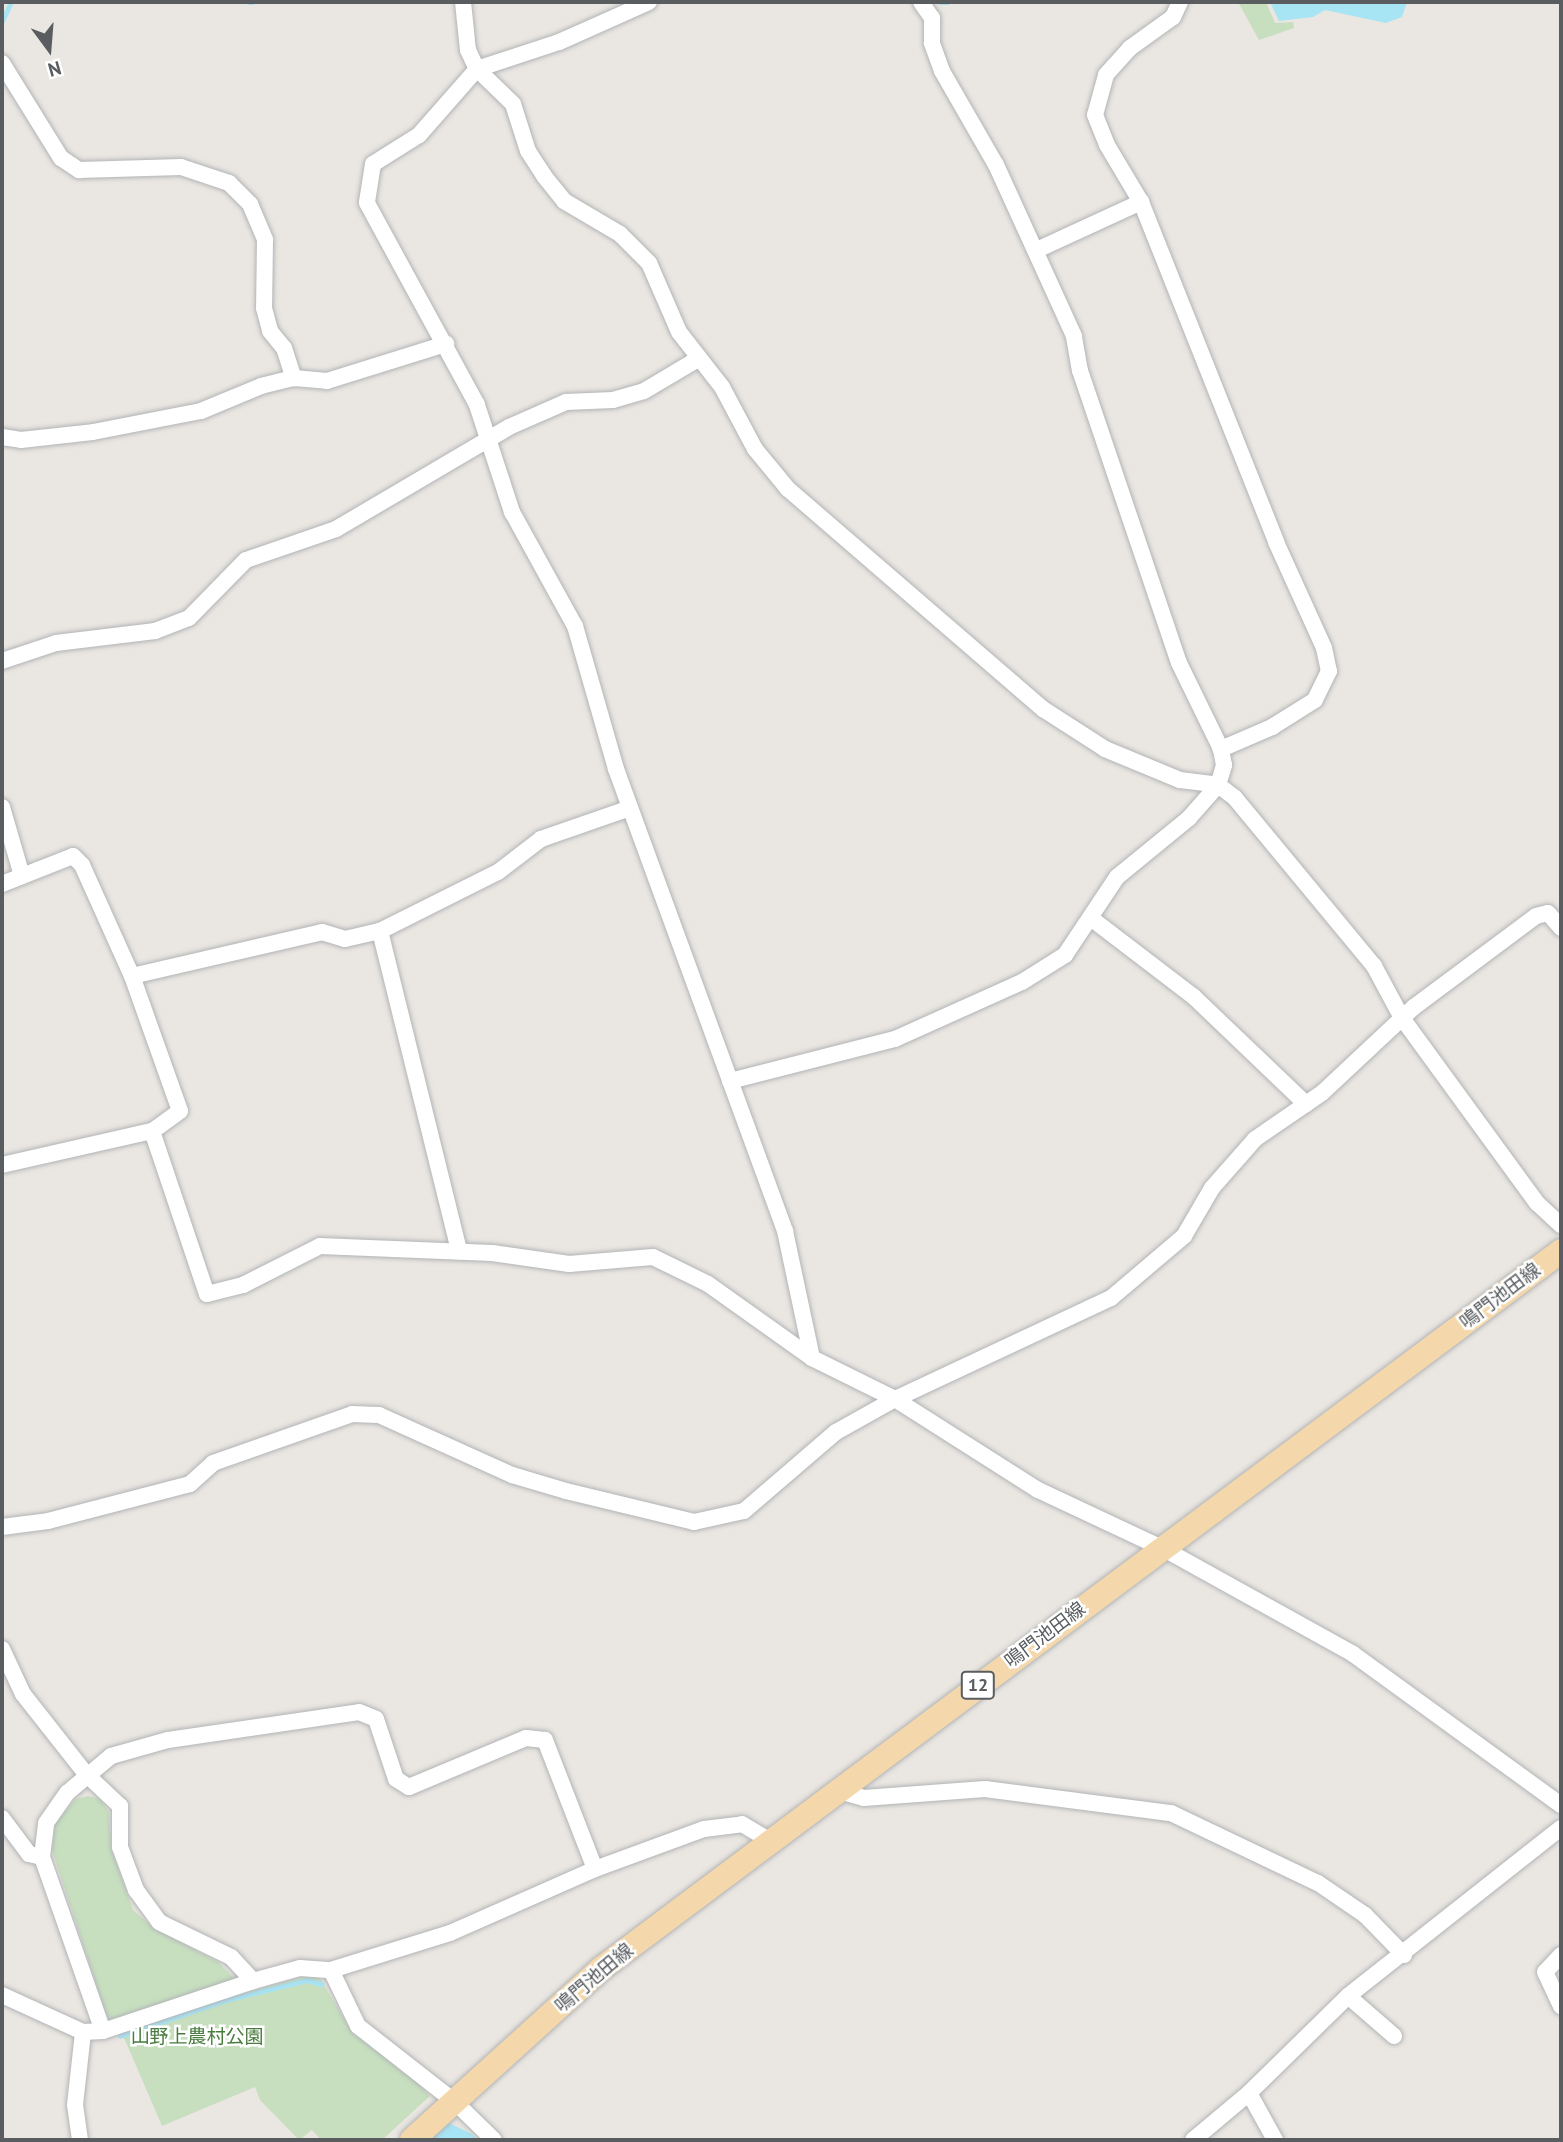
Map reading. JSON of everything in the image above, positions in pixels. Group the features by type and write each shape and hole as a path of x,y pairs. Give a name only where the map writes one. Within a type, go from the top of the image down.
{"main road":[{"name":"鳴門池田線","path":"412,2140 602,1968 769,1840 1561,1251"}],"street":[{"path":"463,2 468,50 477,69 513,104 528,151 564,201 620,234 649,263 679,332 722,387 755,449 788,489 931,609 989,666 1043,709 1105,749 1180,780 1218,785 1235,798 1374,967 1402,1018 1537,1203 1561,1225"},
{"path":"649,2 559,43 477,69 419,135 373,164 367,184 367,203 477,405 512,512 575,626 631,808 785,1231 812,1358"},
{"path":"730,1081 895,1039 941,1021 1065,955 1092,919 1117,877 1189,818 1218,785 1224,765 1222,749 1179,663 1080,372 1074,336 1037,250 942,71 932,43 932,18 921,2"},
{"path":"1180,2 1173,17 1130,48 1106,75 1096,115 1107,145 1141,202 1276,542 1324,648 1329,671 1315,700 1272,727 1222,749"},
{"path":"2,63 61,158 79,170 181,167 229,183 250,204 265,240 264,307 270,331 284,348 294,378"},
{"path":"1037,250 1141,202"},
{"path":"2,437 22,440 93,432 201,411 261,386 294,378 338,379 446,344"},
{"path":"2,661 56,643 155,631 189,618 246,560 336,529 489,438 566,402 613,400 644,391 698,359"},
{"path":"2,807 22,876"},
{"path":"132,976 322,932 345,939 380,931 498,872 541,839 631,808"},
{"path":"2,884 73,856 82,865 132,976 180,1111 152,1131 2,1165"},
{"path":"2,1527 48,1521 190,1484 213,1463 352,1414 379,1415 512,1475 694,1522 744,1511 836,1432 895,1399 1111,1298 1184,1236 1212,1188 1255,1139 1306,1104 1402,1018 1536,916 1548,913 1561,928"},
{"path":"1092,919 1194,997 1306,1104"},
{"path":"380,931 459,1251"},
{"path":"152,1131 207,1294 243,1285 320,1246 459,1251 569,1264 653,1257 708,1284 812,1358 895,1399 1038,1490 1163,1548 1353,1654 1561,1805"},
{"path":"2,1649 23,1694 86,1774 120,1806 120,1847 136,1890 159,1922 231,1957 253,1981"},
{"path":"103,2031 42,1857 46,1823 86,1774 111,1756 168,1740 359,1713 376,1719 396,1779 409,1787 526,1738 545,1740 595,1869"},
{"path":"836,1790 864,1798 985,1789 1171,1813 1318,1883 1365,1915 1404,1955"},
{"path":"2,1818 29,1854 42,1857"},
{"path":"2,1995 83,2032 103,2031 253,1981 300,1968 331,1969 450,1933 549,1893 595,1869 704,1829 742,1824 769,1840"},
{"path":"1193,2140 1249,2093 1348,1996 1404,1955 1561,1828"},
{"path":"1561,1955 1545,1972 1561,2006"},
{"path":"331,1969 358,2026 455,2102 494,2140"},
{"path":"1348,1996 1394,2036"},
{"path":"80,2140 75,2105 83,2032"},
{"path":"1249,2093 1275,2140"}],"green space":[{"path":"1238,2 1266,2 1275,23 1293,22 1294,28 1259,40"},
{"name":"山野上農村公園","path":"88,1796 100,1799 109,1812 111,1848 133,1910 155,1929 218,1962 248,1992 306,1976 319,1977 354,2035 387,2053 430,2096 382,2140 321,2140 312,2130 299,2140 260,2100 255,2087 162,2126 125,2040 106,2014 52,1850 55,1823 76,1799"}],"water":[{"path":"1270,2 1407,2 1402,17 1386,23 1325,10 1313,17 1279,21"},
{"path":"449,2123 472,2134 478,2140 430,2140"}],"waterway":[{"path":"2,21 11,2"},
{"path":"940,2 947,2"},
{"path":"120,2036 226,2000 307,1980 321,1984"}]}
